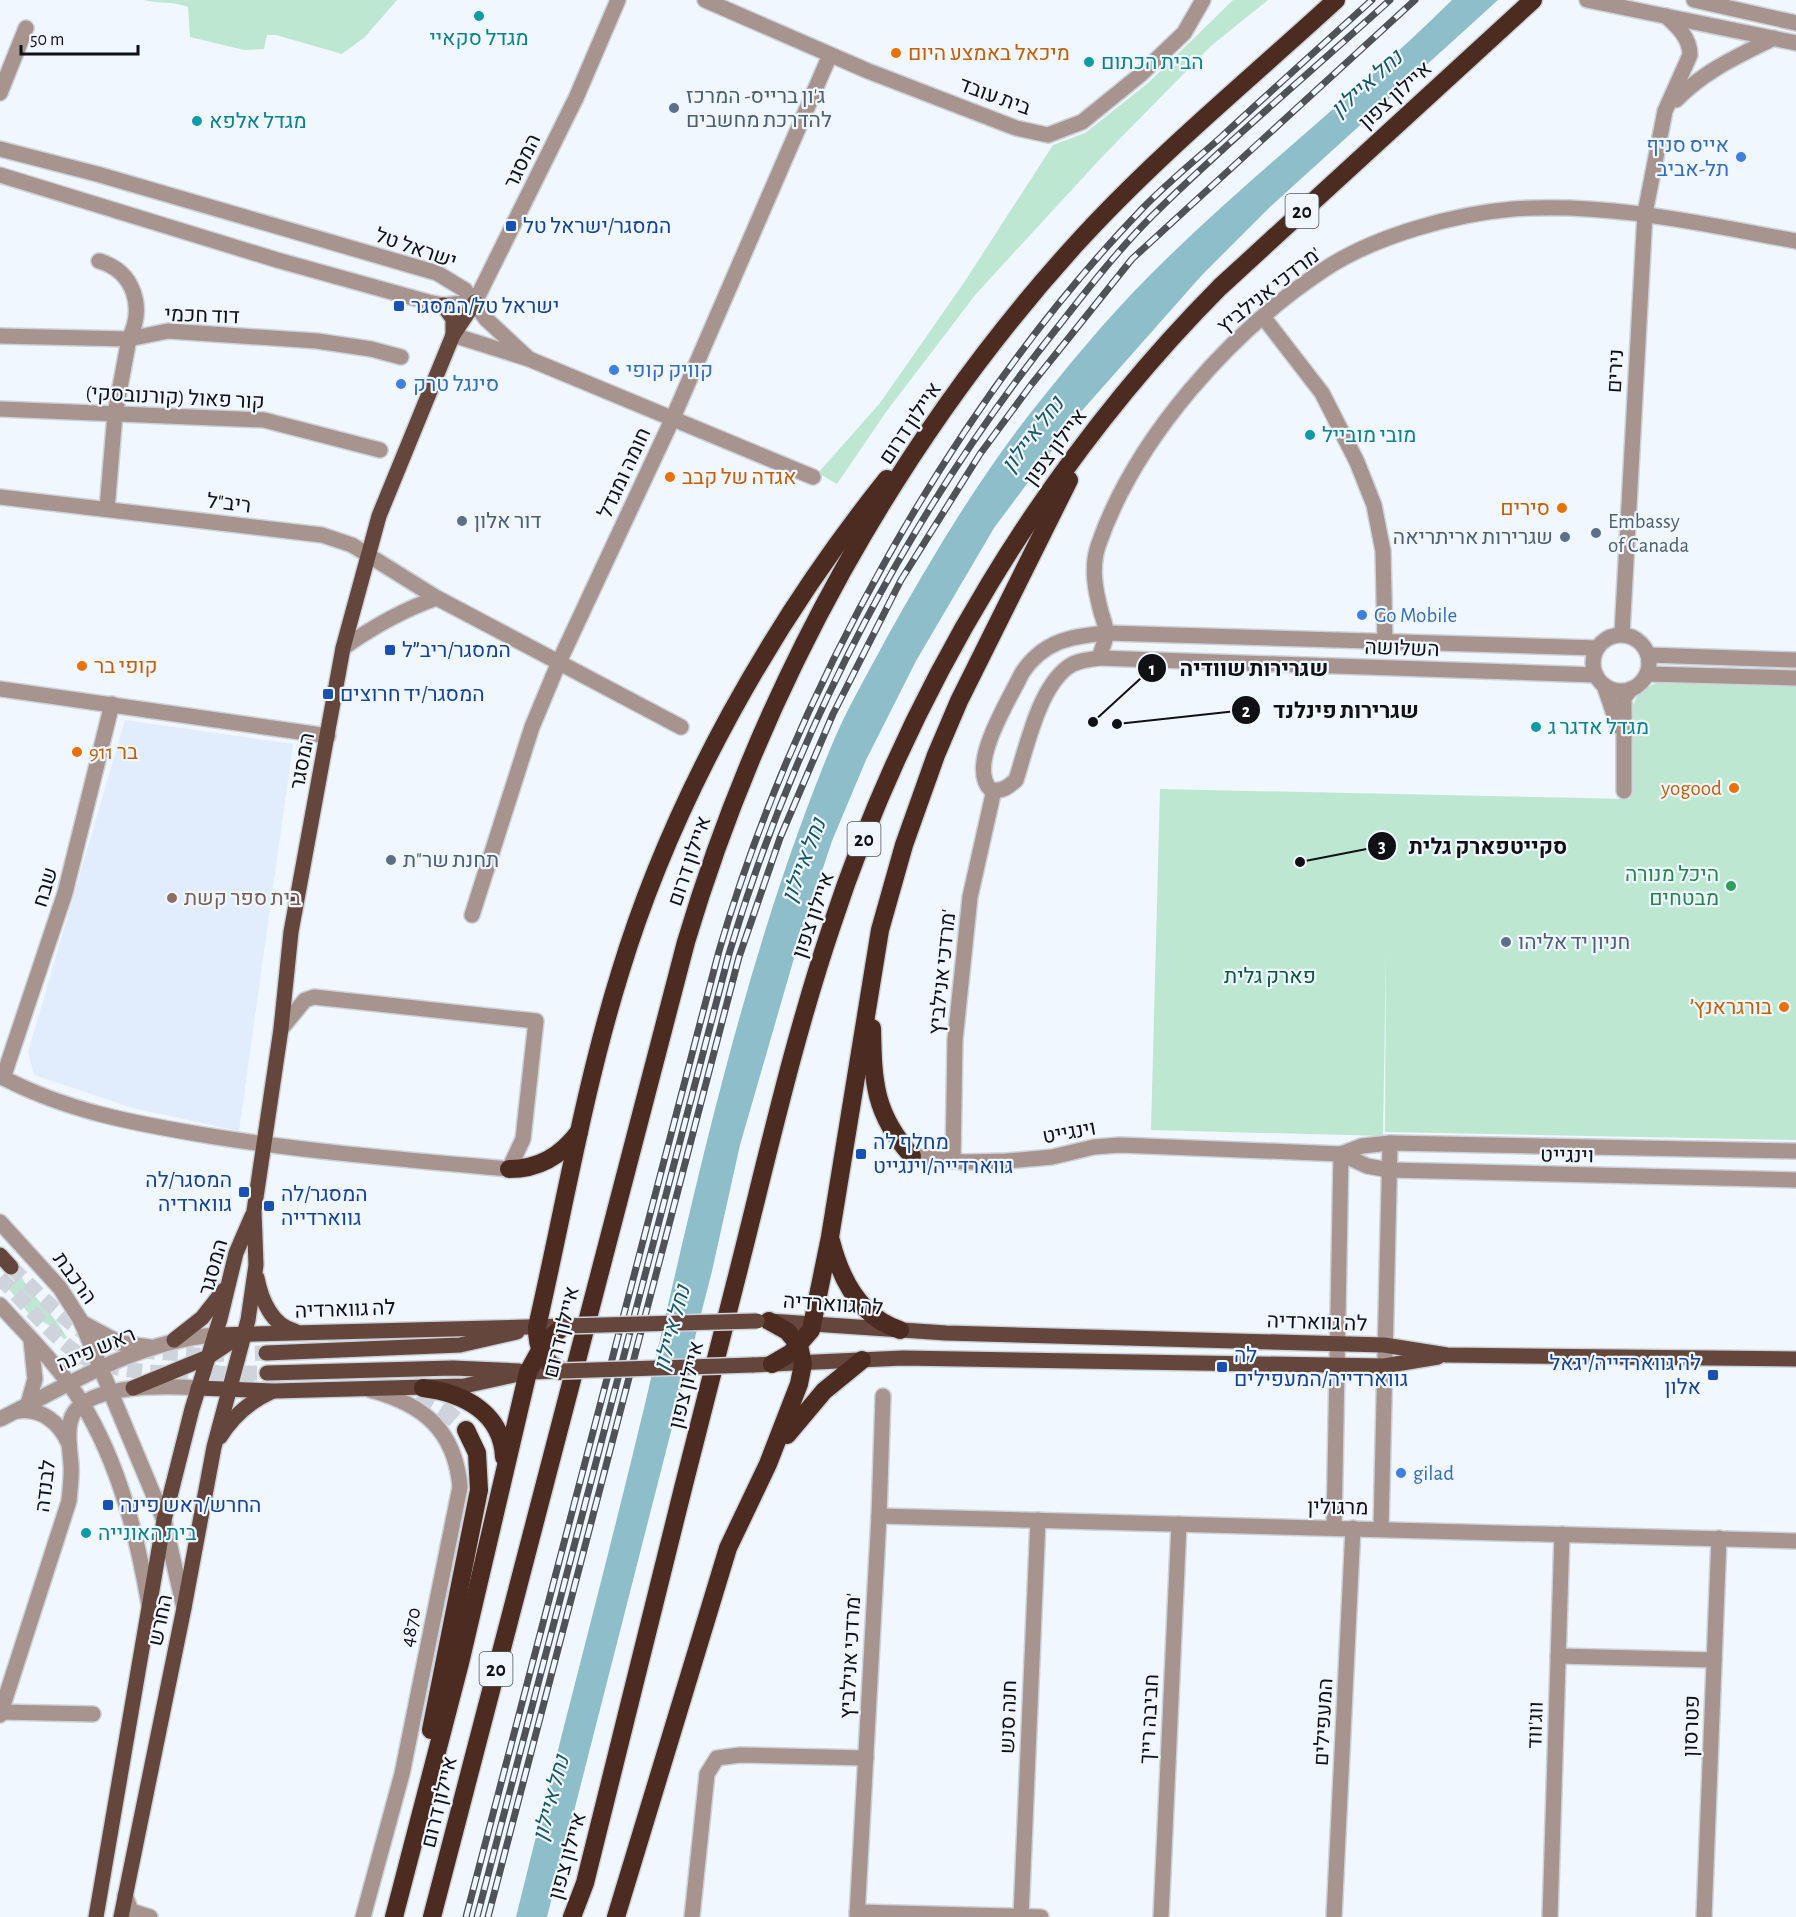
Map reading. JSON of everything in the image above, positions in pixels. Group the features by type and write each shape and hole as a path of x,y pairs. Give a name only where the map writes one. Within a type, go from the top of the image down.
{"highway":[{"name":"איילון דרום","path":"432,1917 637,1128 706,878 754,754 820,614 894,485 935,423 1032,296 1096,223 1336,0"},
{"name":"איילון צפון","path":"572,1917 585,1883 719,1344 832,921 878,806 939,675 1023,530 1093,433 1157,353 1220,286 1533,0"},
{"path":"561,1371 549,1363 539,1349 537,1327 607,1019 634,928 666,847 726,725 806,586 843,534 976,368"},
{"path":"772,1364 799,1345 811,1330 830,1237 870,985 890,889 936,755 981,653 1093,433"},
{"path":"870,985 873,1070 878,1096 891,1131 912,1156"},
{"path":"509,1169 541,1165 562,1151 580,1131"},
{"path":"830,1237 843,1275 860,1303 875,1319 900,1330"},
{"path":"616,1917 728,1548 768,1464 799,1384 803,1364 799,1345 787,1331 763,1321"},
{"path":"394,1917 460,1663 528,1372 539,1349 554,1332 564,1326"},
{"path":"768,1464 794,1425 819,1396 849,1368 862,1360"},
{"path":"423,1388 449,1394 489,1415 498,1428 503,1445 503,1476"},
{"path":"410,1851 479,1490 477,1453 466,1430"},
{"path":"579,1917 585,1883"}],"main road":[{"name":"המסגר","path":"244,1333 256,1265 254,1211 281,1029 291,932 344,648 379,516 453,335 475,302"},
{"path":"442,305 453,319 453,335"},
{"name":"המסגר","path":"215,1335 231,1280 236,1253 254,1211"},
{"path":"0,1255 12,1267"},
{"path":"256,1265 260,1292 272,1315 283,1326 301,1332"},
{"path":"174,1340 213,1307 231,1280"},
{"name":"לה גווארדיה","path":"215,1335 763,1321 812,1322 900,1330 1082,1337 1384,1344 1447,1355 1796,1359"},
{"path":"266,1353 460,1345 486,1341 537,1327"},
{"path":"133,1388 208,1357 244,1333"},
{"name":"החרש","path":"121,1917 184,1608 214,1447 227,1389 244,1333"},
{"name":"החרש","path":"96,1917 164,1520 198,1388 215,1335"},
{"name":"לה גווארדיה","path":"227,1389 274,1391 423,1388 485,1383 528,1372 803,1364 915,1358 1384,1366 1447,1355"},
{"path":"267,1373 453,1368 528,1372"},
{"path":"198,1388 227,1389"},
{"path":"214,1447 229,1423 241,1411 274,1391"}],"street":[{"name":"המסגר","path":"475,302 576,98 618,0"},
{"name":"בית עובד","path":"705,0 830,56 1016,128 1038,134 1057,133 1097,112 1184,33 1203,0"},
{"path":"1587,0 1796,43"},
{"path":"1694,0 1796,23"},
{"name":"נירים","path":"1622,634 1645,213 1665,111 1684,70 1690,46 1683,33 1666,16"},
{"path":"0,93 26,28"},
{"path":"1665,111 1691,84 1715,67 1774,38"},
{"name":"חומה ומגדל","path":"472,915 532,727 559,663 672,420 830,56"},
{"name":"ישראל טל","path":"0,149 97,174 437,273 465,290 475,302"},
{"name":"ישראל טל","path":"0,175 277,260 442,305 475,302"},
{"name":"מרדכי אנילביץ'","path":"1107,633 1096,595 1094,562 1115,504 1144,450 1218,356 1326,268 1363,250 1415,230 1478,213 1512,209 1545,208 1645,213 1796,241"},
{"path":"99,261 111,265 134,289 137,301 134,328 129,339 115,414 107,509"},
{"path":"475,302 486,319 530,360"},
{"path":"1264,318 1322,393 1357,462 1374,505 1383,551 1385,642"},
{"name":"דוד חכמי","path":"0,336 129,339 168,331 317,341 370,349 401,357"},
{"path":"453,335 530,360 813,477"},
{"name":"קור פאול (קורנובסקי)","path":"0,409 264,420 380,450"},
{"name":"ריב\"ל","path":"0,497 322,535 352,545 437,598 681,727"},
{"path":"344,648 404,609 437,598"},
{"path":"1107,633 1099,658 1080,661 1058,675 1041,705 1016,780 1008,788 994,790 984,780 984,756 989,741 1029,663 1056,642 1067,638 1107,633"},
{"name":"השלושה","path":"1107,633 1597,648"},
{"path":"1623,755 1617,720 1600,680 1594,656 1597,648 1613,636 1622,634 1639,640 1648,655 1647,674 1624,698 1624,791"},
{"path":"1648,655 1796,660"},
{"name":"השלושה","path":"1099,658 1600,680"},
{"path":"1647,674 1796,678"},
{"path":"1600,680 1622,691 1631,689"},
{"path":"0,690 328,736"},
{"name":"שבח","path":"2,1077 65,893 81,838 112,704"},
{"name":"מרדכי אנילביץ'","path":"953,1161 955,1040 970,897 994,790"},
{"path":"2,1077 76,1108 130,1122 265,1145 509,1169 523,1139 536,1021 314,998 305,1000 281,1029"},
{"path":"1381,1529 1390,1143"},
{"name":"וינגייט","path":"1341,1154 1362,1146 1390,1143 1796,1151"},
{"name":"וינגייט","path":"912,1156 953,1161 1039,1158 1094,1147 1119,1145 1341,1154 1367,1166 1389,1170 1796,1180"},
{"path":"1334,1528 1341,1154"},
{"name":"הרכבת","path":"0,1222 60,1288 81,1321 164,1520 184,1608"},
{"path":"0,1305 68,1383 82,1403 132,1519 149,1606"},
{"path":"81,1321 120,1343 153,1347"},
{"name":"ראש פינה","path":"0,1419 68,1383 153,1347 174,1340 215,1335"},
{"path":"28,1404 35,1379 32,1340"},
{"path":"82,1403 133,1388 198,1388"},
{"name":"4870","path":"363,1917 402,1774 460,1487 456,1457 444,1433 417,1410 391,1396 367,1389"},
{"name":"מרדכי אנילביץ'","path":"857,1915 879,1516 883,1396"},
{"name":"לבנדה","path":"0,1713 69,1501 70,1422 82,1403"},
{"path":"14,1412 35,1411 45,1415 60,1428 70,1447"},
{"name":"מרגולין","path":"879,1516 1796,1541"},
{"name":"חנה סנש","path":"1021,1916 1038,1520"},
{"name":"חביבה רייך","path":"1161,1917 1179,1524"},
{"name":"המעפילים","path":"1334,1917 1353,1528"},
{"name":"ווג'ווד","path":"1550,1917 1562,1533"},
{"name":"פטרסון","path":"1704,1917 1719,1538"},
{"path":"1558,1656 1714,1660"},
{"path":"0,1713 93,1714"},
{"path":"692,1917 707,1774 717,1758 740,1755 866,1758"},
{"path":"125,1895 131,1911 150,1917"},
{"path":"857,1915 1041,1917"}],"shaded area":[{"name":"בית ספר קשת","path":"125,720 293,744 239,1131 133,1108 34,1075 28,1052"}],"green space":[{"path":"144,0 397,0 365,37 342,54 276,35 267,35 264,49 244,50 190,37 188,7"},
{"path":"1233,0 1268,0 1211,46 1101,158 976,294 886,412 837,484 818,473 880,403 965,281 1053,145 1085,133 1148,83"},
{"name":"היכל מנורה מבטחים","path":"1656,683 1796,685 1796,1140 1385,1132 1386,953 1383,1136 1151,1130 1160,789 1629,799 1633,705 1640,691"},
{"path":"20,1275 67,1338 64,1339 52,1327 29,1314 8,1288"}],"water":[{"name":"נחל איילון","path":"1452,0 1498,0 1270,207 1202,275 1079,414 994,528 916,661 866,760 832,841 801,934 740,1145 712,1271 547,1917 516,1917 629,1468 725,1071 773,907 800,827 843,720 902,610 971,497 1028,416 1087,344 1135,291 1188,239"}],"tunnel":[{"path":"11,1267 74,1325 103,1343 117,1347"},
{"path":"0,1278 58,1338 80,1355 96,1363 117,1368 170,1373 267,1373"},
{"path":"140,1351 197,1355 266,1353"},
{"path":"209,1373 290,1386"},
{"path":"390,1392 402,1393 432,1403 466,1430"}],"railway":[{"path":"466,1917 719,951 751,853 791,753 836,654 888,556 945,462 1006,372 1072,287 1141,210 1372,0"},
{"path":"477,1917 729,954 757,869 789,785 825,703 865,622 908,544 956,468 1007,394 1083,295 1129,241 1182,187 1390,0"},
{"path":"488,1917 739,957 780,838 833,714 901,580 980,454 1031,385 1132,259 1415,0"}],"place":[{"name":"מגדל סקאיי","path":"479,16"},
{"name":"מיכאל באמצע היום","path":"896,53"},
{"name":"הבית הכתום","path":"1089,62"},
{"name":"ג'ון ברייס- המרכז להדרכת מחשבים","path":"674,108"},
{"name":"מגדל אלפא","path":"197,121"},
{"name":"אייס סניף תל-אביב","path":"1741,157"},
{"name":"המסגר/ישראל טל","path":"511,226"},
{"name":"ישראל טל/המסגר","path":"399,306"},
{"name":"קוויק קופי","path":"614,370"},
{"name":"סינגל טרק","path":"401,384"},
{"name":"מובי מובייל","path":"1310,435"},
{"name":"אגדה של קבב","path":"670,477"},
{"name":"סירים","path":"1562,508"},
{"name":"דור אלון","path":"462,521"},
{"name":"Embassy of Canada","path":"1596,533"},
{"name":"שגרירות אריתריאה","path":"1565,537"},
{"name":"Go Mobile","path":"1362,615"},
{"name":"המסגר/ריב״ל","path":"390,650"},
{"name":"קופי בר","path":"82,666"},
{"name":"המסגר/יד חרוצים","path":"328,694"},
{"name":"שגרירות שוודיה","path":"1093,722"},
{"name":"שגרירות פינלנד","path":"1117,724"},
{"name":"מגדל אדגר ג","path":"1536,727"},
{"name":"בר 911","path":"77,752"},
{"name":"yogood","path":"1734,788"},
{"name":"תחנת שר\"ת","path":"391,860"},
{"name":"סקייטפארק גלית","path":"1300,862"},
{"name":"היכל מנורה מבטחים","path":"1731,886"},
{"name":"בית ספר קשת","path":"172,898"},
{"name":"חניון יד אליהו","path":"1506,942"},
{"name":"בורגראנץ׳","path":"1784,1007"},
{"name":"מחלף לה גווארדייה/וינגייט","path":"861,1154"},
{"name":"המסגר/לה גווארדיה","path":"244,1192"},
{"name":"המסגר/לה גווארדייה","path":"269,1206"},
{"name":"לה גווארדייה/המעפילים","path":"1222,1367"},
{"name":"לה גווארדייה/יגאל אלון","path":"1713,1375"},
{"name":"gilad","path":"1401,1473"},
{"name":"החרש/ראש פינה","path":"108,1505"},
{"name":"בית האונייה","path":"86,1533"}],"park label":[{"name":"פארק גלית","path":"1270,976"}]}
